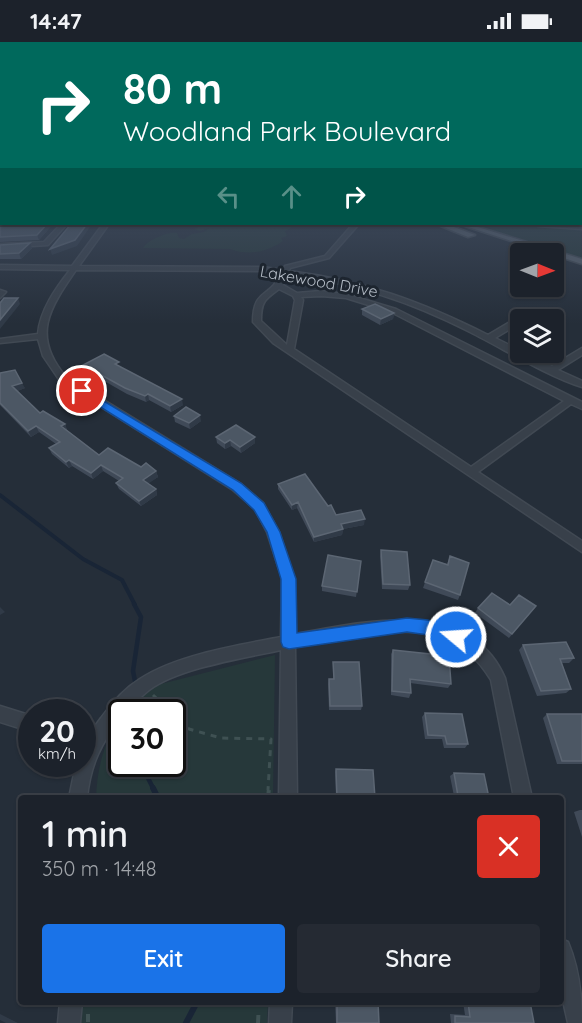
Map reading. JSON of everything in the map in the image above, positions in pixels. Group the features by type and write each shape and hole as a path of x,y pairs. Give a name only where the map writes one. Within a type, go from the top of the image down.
{"main road":[{"path":"462,232 510,249"},
{"path":"486,232 520,243"},
{"path":"564,257 582,262"},
{"path":"564,265 582,270"}],"street":[{"path":"0,246 46,244 57,232"},
{"path":"101,232 50,307 42,329 45,354 51,366 63,379 237,487 259,507 273,532 288,579 288,795"},
{"path":"349,232 327,257 287,267 279,286 261,299 257,311 257,322 262,330 582,547"},
{"name":"Lakewood Drive","path":"0,267 262,269 284,272 388,294 489,338 582,384"},
{"path":"279,286 296,295 299,300 290,350"},
{"path":"296,295 325,292 408,316 582,406"},
{"path":"489,338 510,326"},
{"path":"0,341 42,336"},
{"path":"552,370 582,351"},
{"path":"472,471 571,400"},
{"path":"96,733 146,683 173,669 289,642 407,625 428,627 456,637 474,647 489,662 498,678 522,795"},
{"path":"0,714 18,720"},
{"path":"79,795 82,777"},
{"path":"564,961 579,1023"},
{"path":"69,1023 71,1005"},
{"path":"280,1005 280,1023"}],"path":[{"path":"151,693 189,729 221,738 271,739 268,795"},
{"path":"258,1023 259,1005"}],"shaded area":[{"path":"285,232 287,236 281,238 283,241 271,248 258,252 230,249 143,248 153,239 169,233 177,233 179,238 184,239 192,234"},
{"path":"496,232 581,232 582,259 564,253 564,243 531,243"},
{"path":"275,655 273,795 96,795 102,756 108,741 108,777 186,777 186,699 139,699 161,684"},
{"path":"82,1005 268,1005 267,1023 79,1023"}],"building":[{"path":"0,232 40,232 37,235 0,237"},
{"path":"64,232 81,232 75,240 50,249"},
{"path":"30,243 19,253 0,254 0,245"},
{"path":"4,298 18,298 0,320 0,303"},
{"path":"375,304 394,313 381,319 362,309"},
{"path":"104,354 119,362 115,364 182,399 170,406 148,394 145,396 125,388 83,365"},
{"path":"15,370 22,383 12,386 40,413 43,411 65,424 61,426 99,455 108,448 141,467 146,463 156,471 143,480 156,489 139,501 116,483 123,478 101,465 91,473 69,460 66,462 49,448 60,442 36,426 28,431 0,403 0,373"},
{"path":"186,407 200,415 189,423 174,416"},
{"path":"236,425 255,437 240,447 230,440 225,443 216,437"},
{"path":"305,474 328,506 331,505 336,515 361,510 365,519 341,524 343,529 314,537 298,502 292,505 278,484"},
{"path":"381,550 407,552 410,585 383,584"},
{"path":"328,555 361,561 357,592 322,586"},
{"path":"450,556 469,563 460,595 425,582 433,560 448,565"},
{"path":"492,593 510,605 519,595 536,606 512,634 478,608"},
{"path":"566,642 574,658 560,659 571,689 541,691 523,645"},
{"path":"393,650 449,656 451,684 410,679 411,693 392,691"},
{"path":"333,662 359,662 362,706 330,706 329,679 334,679"},
{"path":"425,713 462,714 468,744 447,744 445,736 428,735"},
{"path":"547,714 582,714 582,761 562,761"},
{"path":"336,769 373,770 375,795 337,795"},
{"path":"454,773 484,774 488,795 458,795"},
{"path":"337,1005 378,1005 379,1023 337,1023"},
{"path":"468,1005 531,1005 534,1023 455,1023 455,1016 470,1017"}],"waterway":[{"path":"0,495 83,559 122,580 135,605"},
{"path":"134,604 141,617 133,671 136,686"},
{"path":"148,777 156,795"},
{"path":"186,1023 195,1005"}],"route":[{"path":"82,391 237,487 259,507 273,532 288,579 289,642 407,625 428,627 456,637"}]}
